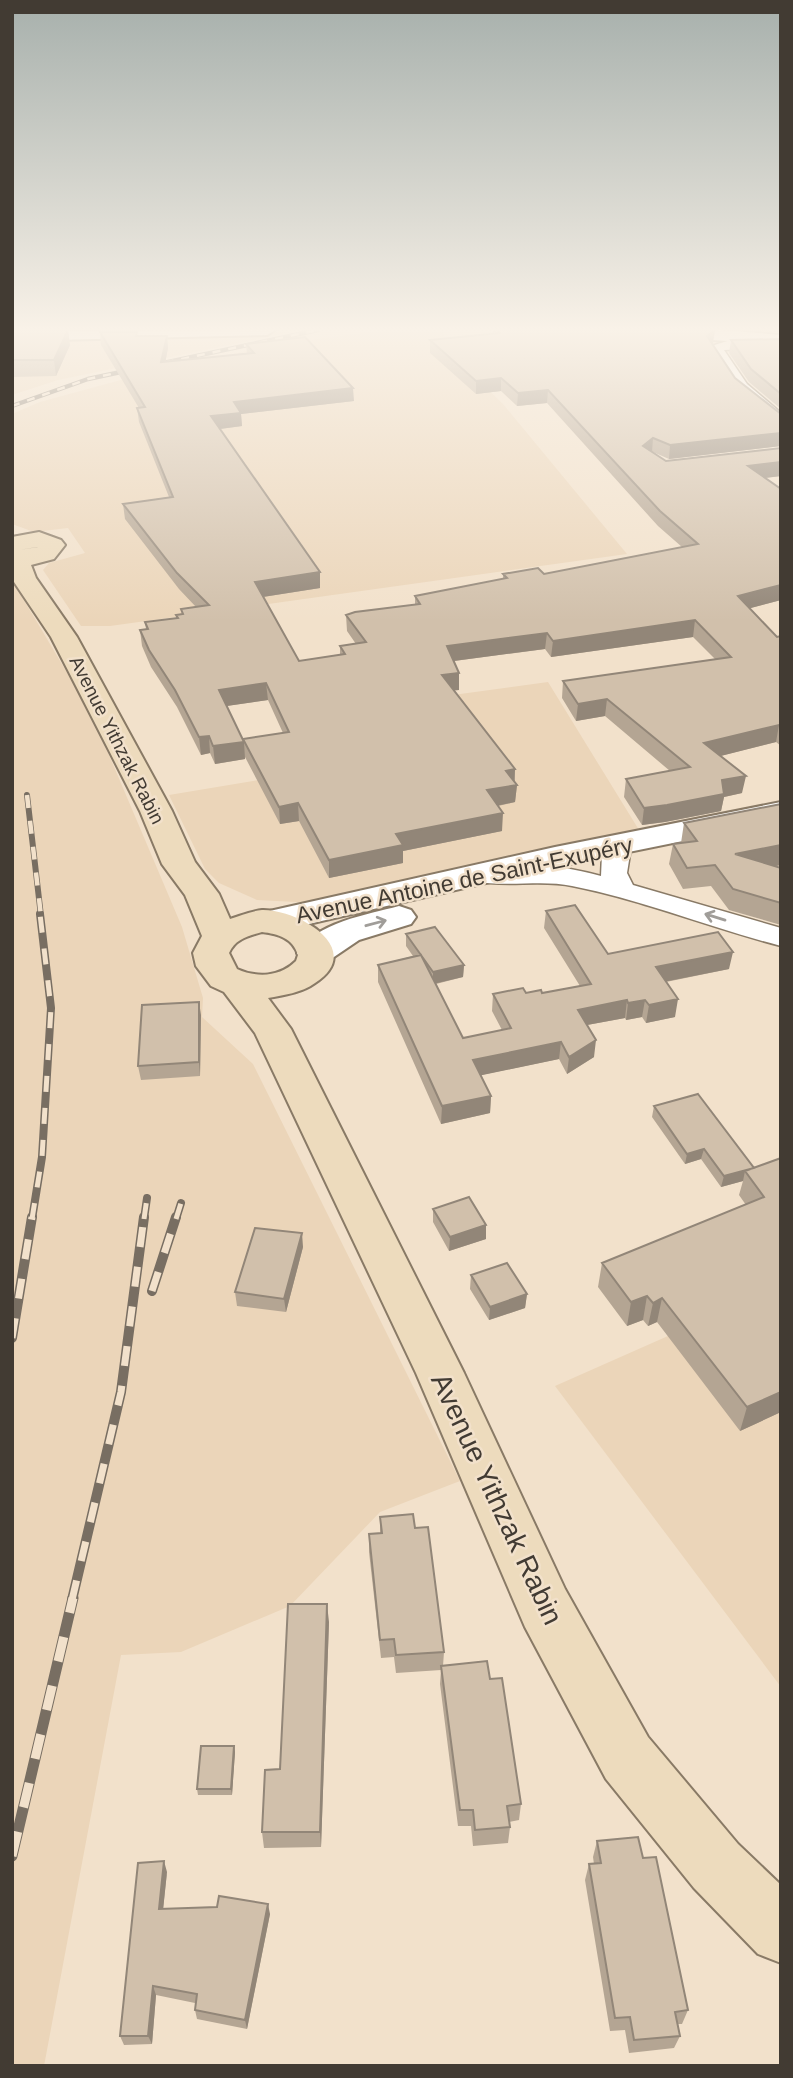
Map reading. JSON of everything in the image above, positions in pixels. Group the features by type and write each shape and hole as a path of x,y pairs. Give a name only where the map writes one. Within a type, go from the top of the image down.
{"main road":[{"name":"Avenue Yithzak Rabin","path":"20,548 21,572 32,586 93,692 156,811 179,864 202,894 220,937"},
{"name":"Avenue Yithzak Rabin","path":"202,894 267,921"},
{"path":"267,921 304,932 313,942 316,953 307,970 288,982 271,986 238,985 214,969 210,958 212,947 231,929 267,921"},
{"path":"272,1029 288,982"},
{"name":"Avenue Yithzak Rabin","path":"238,985 272,1029 440,1373 545,1608 627,1758 716,1866 781,1931"}],"street":[{"name":"Avenue Antoine de Saint-Exupéry","path":"267,921 781,811"},
{"name":"Avenue Antoine de Saint-Exupéry","path":"316,953 347,932 369,924 496,892 654,839"},
{"path":"616,853 613,873 620,888"},
{"path":"477,876 553,874 620,888 781,937"}],"shaded area":[{"path":"12,427 522,427 627,554 110,626 81,626 43,570 49,563 85,553 68,528 34,532 12,524"},
{"path":"12,580 69,676 109,755 182,927 203,998 202,1017 253,1064 460,1481 380,1512 290,1606 181,1652 121,1655 44,2066 12,2066"},
{"path":"548,682 639,830 316,903 257,900 219,883 205,869 169,795 318,770 416,700"},
{"path":"781,1286 781,1687 555,1386"}],"building":[{"path":"145,427 219,427 320,572 255,582 299,661 345,654 340,646 366,642 346,615 355,612 420,604 415,596 507,578 503,574 538,568 544,574 698,544 660,511 582,427 781,427 781,433 670,445 653,438 643,446 666,461 781,448 781,462 748,466 781,489 781,585 738,596 777,637 781,636 781,726 704,743 746,776 722,780 724,794 644,808 626,779 690,767 607,699 578,704 563,681 731,657 695,620 553,641 547,633 447,646 459,673 442,675 515,769 506,771 517,785 487,790 503,813 396,834 403,845 329,860 298,803 279,807 243,739 289,732 266,683 219,690 244,742 213,746 209,736 199,737 140,630 148,629 145,622 178,618 176,615 183,614 181,609 209,605 177,573 123,504 173,497"},
{"path":"781,804 781,845 735,854 781,868 781,903 733,889 715,865 687,868 673,844 697,841 684,823"},
{"path":"575,905 608,954 718,932 733,952 656,967 678,999 649,1005 645,1000 628,1003 627,1000 578,1010 596,1040 569,1057 561,1042 473,1060 491,1096 442,1106 378,965 421,955 463,1038 511,1028 493,994 523,988 526,993 541,990 542,993 591,984 546,911"},
{"path":"435,927 464,965 433,972 406,934"},
{"path":"199,1002 199,1062 138,1066 142,1005"},
{"path":"698,1094 754,1168 724,1176 704,1149 687,1154 654,1106"},
{"path":"781,1158 781,1392 747,1407 662,1298 653,1303 647,1296 631,1302 602,1263 764,1197 745,1171"},
{"path":"469,1197 486,1225 450,1237 433,1209"},
{"path":"255,1228 302,1233 284,1299 235,1292"},
{"path":"507,1263 527,1294 490,1307 471,1275"},
{"path":"413,1514 415,1528 428,1527 444,1652 396,1655 394,1639 380,1640 369,1534 382,1533 380,1517"},
{"path":"288,1604 327,1604 320,1832 262,1832 265,1770 280,1769"},
{"path":"487,1661 490,1679 502,1678 521,1804 507,1806 510,1827 475,1830 473,1810 460,1810 441,1666"},
{"path":"201,1746 234,1746 231,1789 197,1789"},
{"path":"638,1837 643,1858 656,1857 688,2010 675,2012 680,2036 634,2040 630,2017 615,2018 589,1864 601,1863 597,1841"},
{"path":"164,1861 159,1909 217,1907 219,1896 268,1904 245,2020 195,2010 197,1994 153,1986 148,2036 120,2036 138,1863"}],"railway":[{"path":"27,795 41,916"},
{"path":"32,1219 42,1157 51,1008 40,914"},
{"path":"144,1219 147,1198"},
{"path":"176,1219 181,1203"},
{"path":"12,1338 32,1217"},
{"path":"72,1600 121,1392 144,1217"},
{"path":"152,1291 176,1217"},
{"path":"12,1856 73,1598"}]}
